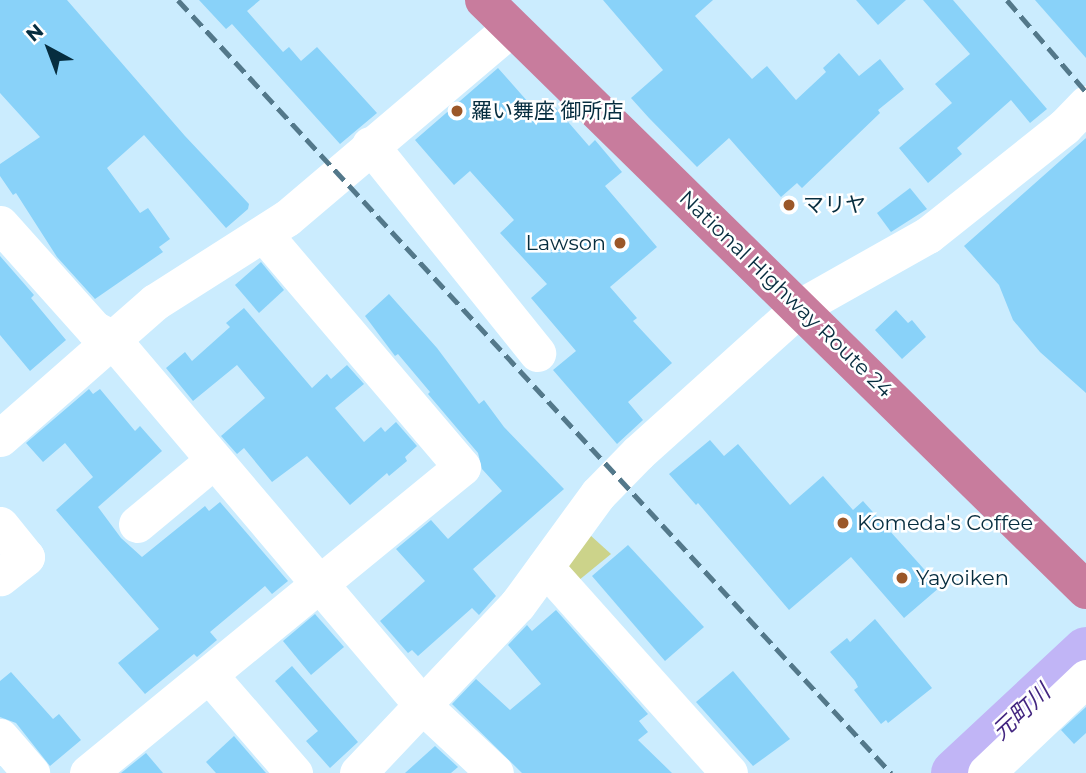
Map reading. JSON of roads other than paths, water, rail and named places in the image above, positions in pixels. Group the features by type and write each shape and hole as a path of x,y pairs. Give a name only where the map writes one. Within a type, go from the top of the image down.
{"highway":[{"name":"National Highway Route 24","path":"484,0 1086,590"}],"street":[{"path":"0,439 111,338 185,281 264,234 512,27"},
{"path":"358,773 421,704 486,640 616,475 800,307 928,235 1064,127 1086,104"},
{"path":"370,145 537,353"},
{"path":"0,224 94,329 111,338 421,704 495,773"},
{"path":"88,773 462,467 264,234"},
{"path":"137,524 214,460"},
{"path":"0,525 26,557 0,577"},
{"path":"545,567 729,773"},
{"path":"209,675 294,773"},
{"path":"995,770 1086,678"},
{"path":"0,737 31,773"}],"waterway":[{"name":"元町川","path":"955,773 1086,651"}],"railway":[{"path":"178,0 891,773"},
{"path":"1007,0 1086,92"}],"place":[{"name":"羅い舞座 御所店","path":"457,111"},
{"name":"マリヤ","path":"789,205"},
{"name":"Lawson","path":"620,243"},
{"name":"Komeda's Coffee","path":"843,523"},
{"name":"Yayoiken","path":"902,578"}]}
